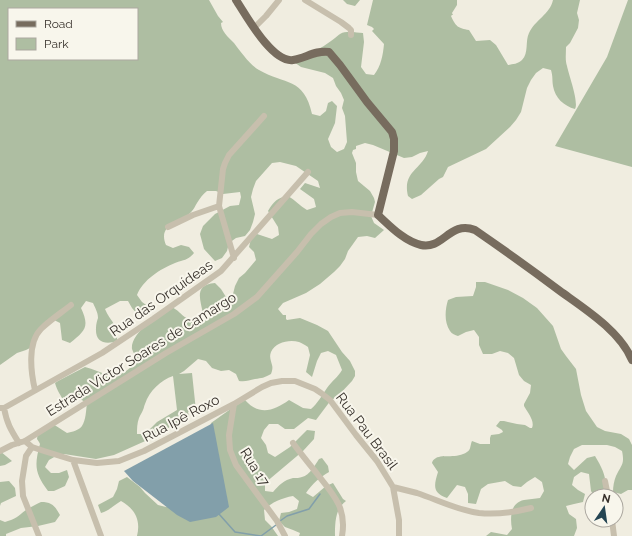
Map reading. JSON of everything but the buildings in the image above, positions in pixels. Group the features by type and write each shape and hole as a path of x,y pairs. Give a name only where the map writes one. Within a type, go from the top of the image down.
{"main road":[{"path":"236,0 254,28 274,52 285,59 293,60 317,52 329,52 392,132 394,139 394,151 378,215 400,234 420,245 426,246 440,241 452,232 459,229 465,228 475,230 526,265 596,318 615,335 626,349 632,360"}],"street":[{"path":"254,28 279,0"},
{"path":"305,0 349,28 351,30 351,35"},
{"path":"234,258 219,206 223,169 229,155 264,116"},
{"name":"Rua das Orquídeas","path":"2,408 102,353 221,272 308,172"},
{"path":"168,227 193,215 219,206"},
{"name":"Estrada Victor Soares de Camargo","path":"0,451 22,442 166,353 234,314 257,297 311,234 331,217 340,213 352,212 378,215"},
{"path":"35,390 31,372 32,352 36,337 41,329 71,305"},
{"name":"Rua Ipê Roxo","path":"32,447 74,460 97,463 119,461 144,451 234,404 262,387 271,383 282,381 295,382"},
{"name":"Rua Pau Brasil","path":"295,382 315,389 330,400 377,461 393,487 399,520 399,536"},
{"name":"Rua 17","path":"234,404 229,435 230,450 236,464 277,521 285,536"},
{"path":"2,408 6,421 11,430 22,442 32,447 26,456 22,481 23,496 39,536"},
{"path":"293,444 334,495 341,508 344,520 342,536"},
{"path":"74,460 101,536"},
{"path":"605,481 606,488"},
{"path":"393,487 416,493 462,510 480,513 513,512 532,508"}],"green space":[{"path":"0,0 209,0 223,22 221,23 221,26 227,36 252,65 268,75 299,88 308,102 312,114 320,116 326,111 328,103 332,101 337,106 335,123 328,139 331,147 337,152 344,149 347,142 345,116 342,108 344,100 341,93 333,78 325,73 301,67 294,62 297,55 306,54 319,49 342,33 363,33 364,42 361,67 366,74 374,75 381,60 384,44 372,31 374,29 367,25 373,0 457,0 457,5 452,13 453,15 451,16 454,23 460,28 469,30 476,41 490,40 496,45 508,65 515,64 522,60 525,54 529,33 549,9 553,0 580,0 577,13 579,20 578,28 570,43 566,47 566,61 576,101 575,109 567,106 558,98 553,86 551,70 543,68 536,73 531,80 527,88 521,112 510,127 486,149 448,167 443,177 421,195 412,199 408,196 408,181 410,176 422,163 428,151 412,157 404,158 365,143 356,146 356,149 353,150 352,153 356,163 358,181 370,191 374,198 375,202 371,216 374,223 384,230 375,238 367,236 358,237 348,251 345,259 334,272 320,284 306,293 283,303 278,309 283,315 286,315 287,320 300,318 328,331 350,361 355,371 355,376 352,381 337,397 331,400 316,420 308,418 294,429 285,429 278,424 269,424 264,430 261,438 266,445 268,453 275,457 290,447 307,430 315,431 314,439 303,451 265,483 265,491 273,492 284,481 305,476 312,470 319,459 322,458 328,466 329,472 316,481 306,493 313,497 326,486 333,483 343,499 346,501 342,504 338,512 335,536 299,536 300,533 285,527 279,521 281,513 297,509 299,501 293,496 277,501 264,510 265,520 278,536 137,536 138,525 136,516 126,504 121,501 101,513 98,505 113,497 119,481 127,477 140,487 158,505 174,507 176,512 184,518 189,519 211,423 245,400 250,405 261,410 278,407 289,400 303,408 311,409 342,370 336,355 328,351 321,353 312,377 306,372 310,355 308,347 295,341 283,342 273,349 270,355 272,367 271,374 263,378 247,381 239,381 236,374 229,370 221,371 212,368 206,361 198,359 179,374 192,373 196,411 188,412 189,417 182,422 173,425 152,438 114,455 96,459 64,454 49,460 45,467 51,473 59,473 67,470 69,477 65,486 54,491 48,491 40,479 36,464 40,444 37,439 38,431 53,424 67,433 71,432 81,427 85,418 87,403 80,399 72,403 64,402 55,383 85,367 112,375 118,375 130,368 136,358 132,349 136,337 152,319 169,306 177,310 188,319 197,320 203,314 200,293 204,286 215,283 226,297 233,294 239,278 256,260 254,252 249,247 251,239 257,234 272,239 279,235 278,227 268,211 274,202 288,196 307,210 316,207 314,199 300,189 305,183 320,188 318,181 296,166 280,162 272,163 256,181 251,197 255,214 250,230 245,236 236,238 229,243 227,251 222,258 215,261 204,249 200,234 203,226 215,214 230,206 239,205 241,197 240,192 223,194 216,191 207,191 200,198 192,211 167,228 164,238 166,245 173,248 181,245 189,247 194,253 188,259 169,265 143,285 137,295 142,302 149,307 146,315 137,314 128,301 120,301 105,309 115,327 117,341 109,343 99,339 96,333 98,318 97,312 93,303 86,301 81,308 85,320 84,328 82,332 70,343 62,340 60,323 52,319 44,323 34,346 17,353 0,365","holes":["173,376 177,410 157,422 145,434 137,434 139,417 152,390 160,383"]},
{"path":"343,0 360,0 355,6 347,4"},
{"path":"628,0 632,0 632,167 555,146 607,57"},
{"path":"476,282 485,282 508,290 537,308 553,326 561,349 576,369 586,411 597,427 605,431 621,434 629,439 632,445 632,490 624,492 624,488 613,488 615,478 623,462 622,451 607,445 582,445 574,449 568,464 574,470 587,458 595,456 603,471 606,486 606,488 591,488 589,474 581,472 574,477 572,485 584,493 584,498 583,502 566,506 569,514 576,519 577,528 574,536 486,536 491,532 507,535 512,529 511,516 516,504 524,500 540,498 544,491 542,482 535,477 521,487 513,486 505,481 488,484 481,489 476,504 468,503 468,494 465,487 457,485 447,498 439,494 435,488 438,472 432,463 433,460 442,456 455,456 463,454 469,450 472,441 480,444 490,444 491,435 503,432 496,426 500,421 525,425 530,428 532,428 533,425 531,417 524,406 530,393 531,385 524,381 519,375 514,358 508,353 500,351 492,354 483,354 479,345 479,337 474,330 458,336 452,333 448,327 446,308 448,300 456,297 473,296"},
{"path":"0,451 12,461 0,466"},
{"path":"9,481 15,488 16,496 1,503 0,506 0,482"},
{"path":"41,502 51,504 56,509 60,515 55,522 21,528 6,534 6,536 0,536 0,520 5,522 12,520"}],"water":[{"path":"213,423 229,507 216,517 190,522 177,515 133,481 124,471"}],"waterway":[{"path":"280,521 287,516 309,509 320,494"},
{"path":"219,514 235,532 261,536 276,525"}]}
